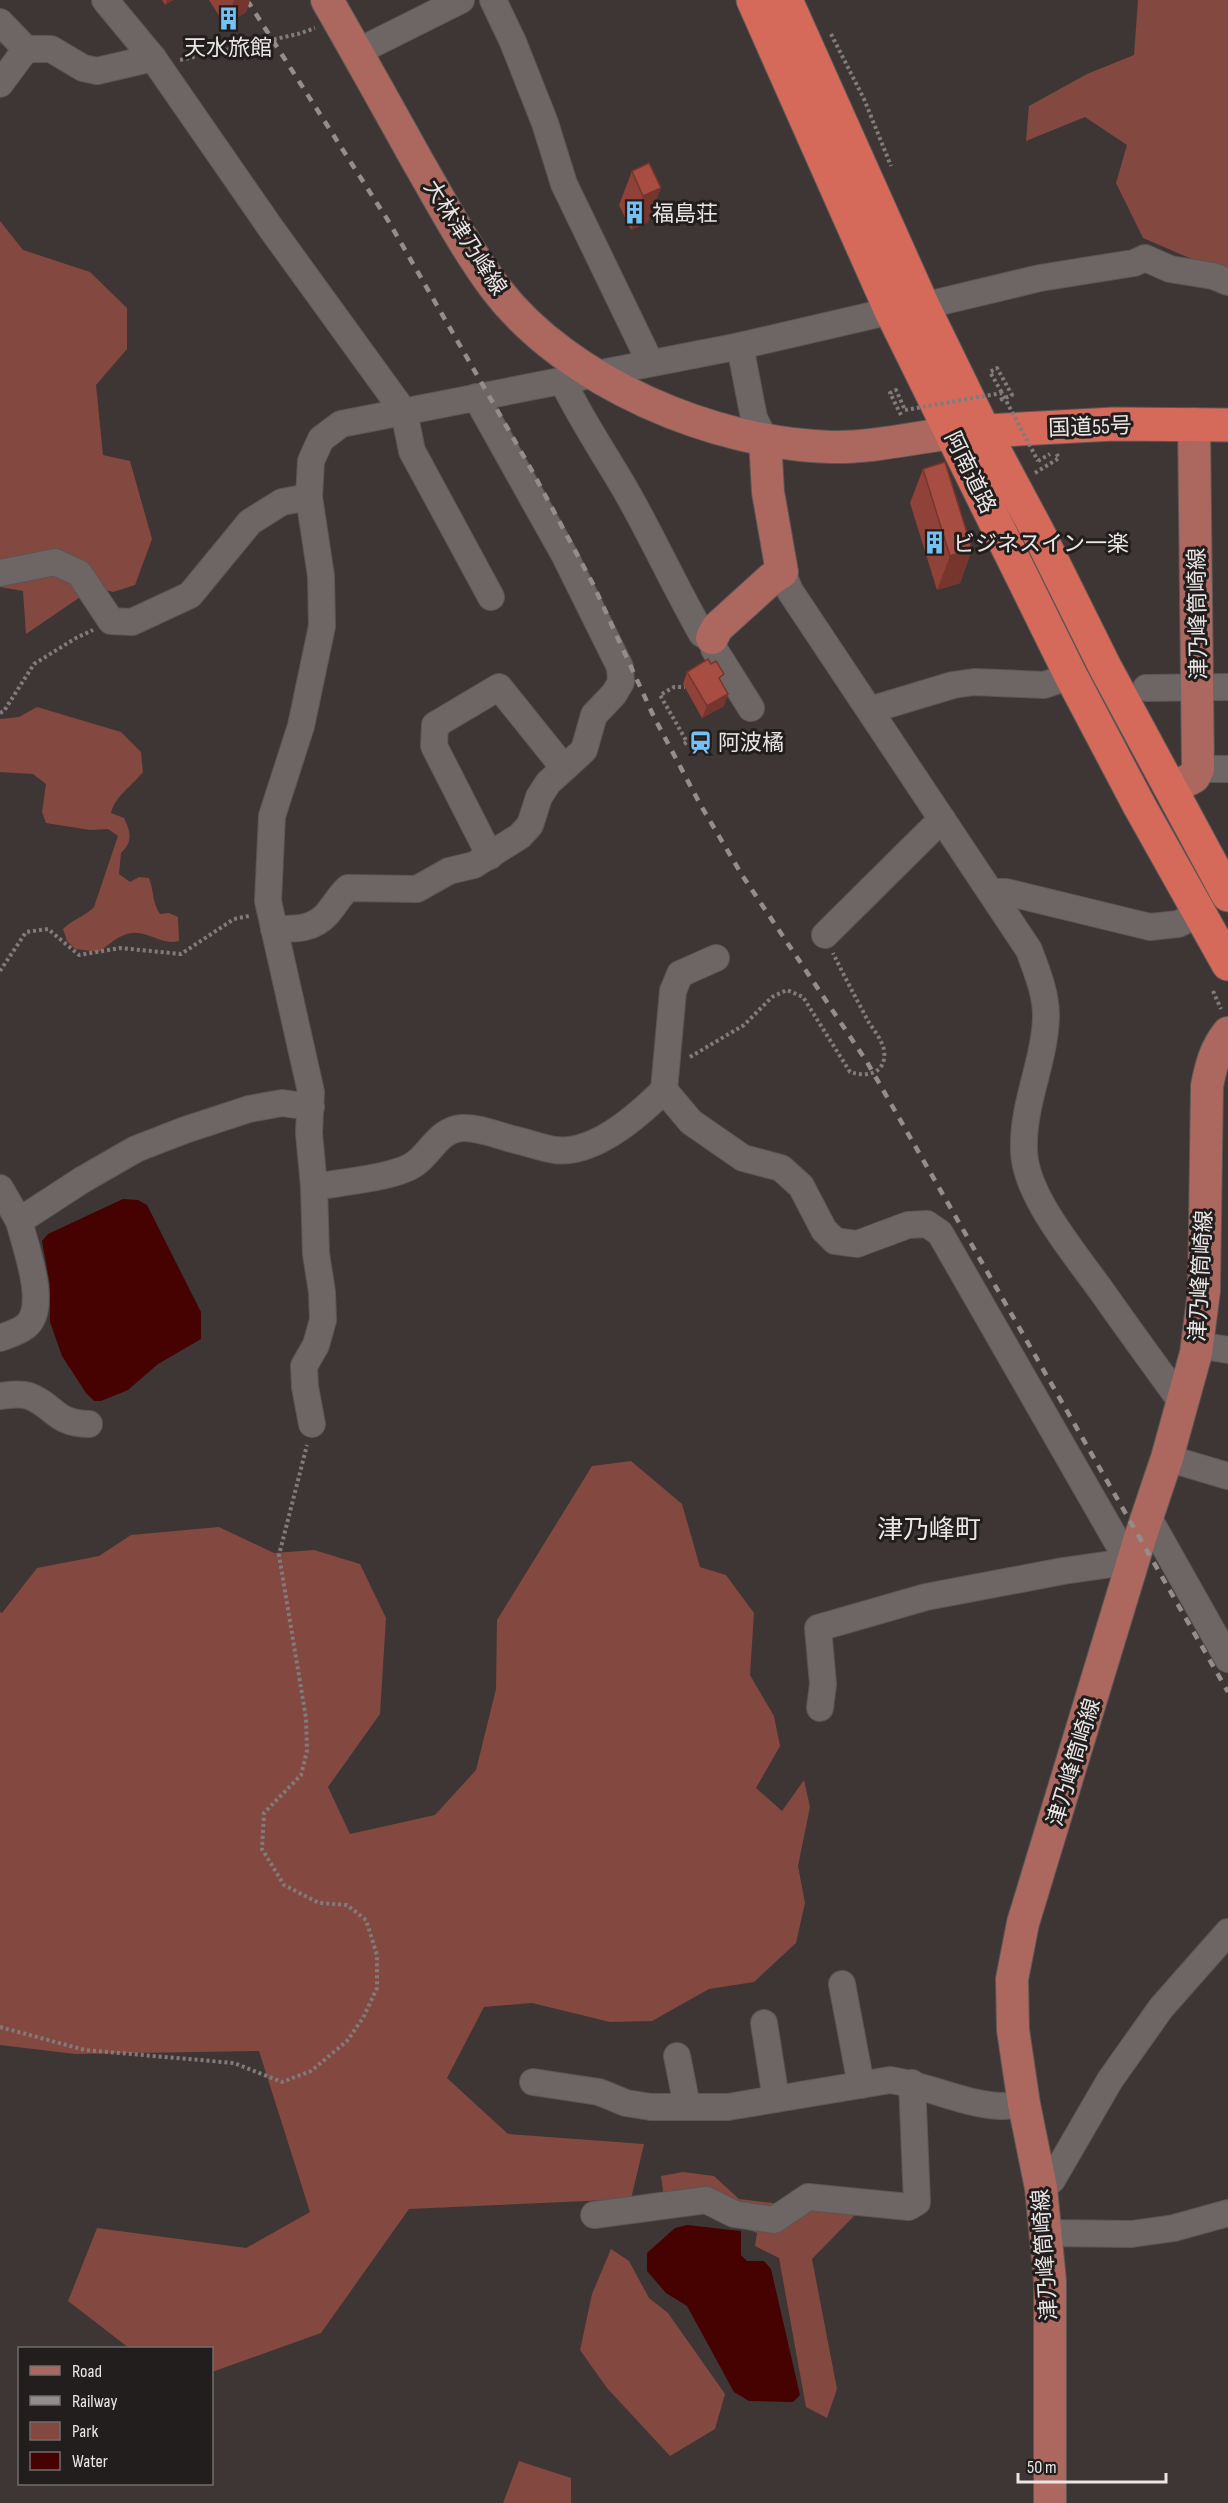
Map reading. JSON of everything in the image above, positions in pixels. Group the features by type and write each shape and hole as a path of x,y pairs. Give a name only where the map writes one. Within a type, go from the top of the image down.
{"highway":[{"name":"阿南道路","path":"753,0 891,311 968,432 1105,667 1228,895"},
{"name":"阿南道路","path":"786,0 923,306 968,432 1071,676 1140,807 1228,963"},
{"name":"国道55号","path":"968,432 1051,439 1114,424 1228,425"}],"main road":[{"name":"大林津乃峰線","path":"333,10 460,237 497,291 534,329 595,376 691,420 765,440 831,447 868,445 968,432"},
{"name":"津乃峰筒崎線","path":"1171,789 1213,769 1213,688 1194,424"},
{"path":"712,638 717,628 771,579 782,572 768,492 765,440"},
{"name":"津乃峰筒崎線","path":"1050,2503 1050,2281 1041,2188 1024,2104 1013,2030 1012,1979 1023,1923 1133,1561 1167,1458 1197,1345 1204,1291 1207,1086 1220,1042 1228,1033"}],"street":[{"path":"105,0 153,58 282,244 404,412 412,451 491,597"},
{"path":"357,52 461,0"},
{"path":"493,0 513,42 541,112 564,184 650,362"},
{"path":"0,22 26,49 51,49 83,68 97,71 153,58"},
{"path":"0,84 26,49"},
{"path":"923,306 1040,278 1134,263 1145,258 1170,269 1213,276 1228,282"},
{"path":"312,1424 303,1366 316,1345 323,1320 322,1292 316,1254 314,1187 309,1133 311,1092 268,902 272,816 301,726 322,626 321,576 309,497 311,461 321,439 341,424 595,376 650,362 740,346 891,311"},
{"path":"740,346 754,418 765,440"},
{"path":"563,382 583,422 625,489 702,634 712,638 714,649 751,708"},
{"path":"272,920 300,930 313,925 326,915 348,888 417,890 449,871 465,869 490,856 520,836 530,825 539,797 548,783 584,750 594,715 614,694 621,681 620,668 565,556 476,397"},
{"path":"0,573 55,562 79,573 111,621 132,622 190,595 250,522 282,502 309,497"},
{"path":"782,572 790,591 1029,950 1043,987 1046,1016 1041,1054 1026,1110 1024,1152 1032,1186 1058,1230 1183,1404"},
{"path":"870,710 953,685 974,682 1044,685 1071,676"},
{"path":"490,856 434,746 435,724 499,687 564,768"},
{"path":"1146,688 1213,688"},
{"path":"825,935 942,819"},
{"path":"991,892 1006,892 1150,927 1178,924 1201,913"},
{"path":"314,1187 401,1172 416,1163 443,1134 462,1128 557,1150 574,1149 599,1140 637,1117 665,1081 673,991 680,975 716,958"},
{"path":"665,1081 691,1122 743,1158 781,1168 801,1186 824,1230 835,1241 857,1244 908,1225 927,1224 940,1233 1119,1545 1133,1561"},
{"path":"19,1221 82,1180 136,1149 156,1141 260,1107 282,1103 311,1107"},
{"path":"0,1188 19,1221 35,1282 35,1310 27,1325 0,1338"},
{"path":"1197,1345 1228,1350"},
{"path":"0,1396 19,1394 31,1397 61,1419 75,1424 89,1424"},
{"path":"1167,1458 1228,1476"},
{"path":"1148,1517 1228,1659"},
{"path":"820,1708 823,1684 818,1628 926,1597 1063,1571 1133,1561"},
{"path":"1041,2188 1052,2180 1110,2080 1155,2017 1228,1932"},
{"path":"842,1984 861,2085"},
{"path":"764,2023 776,2099"},
{"path":"677,2056 687,2106"},
{"path":"533,2082 599,2092 626,2103 651,2107 728,2107 890,2080 912,2083 951,2096 999,2106 1024,2104"},
{"path":"594,2215 706,2200 734,2214 774,2220 808,2197 909,2207 917,2202 912,2083"},
{"path":"1045,2233 1132,2234 1174,2229 1228,2213"}],"path":[{"path":"153,58 185,60 298,34 333,10"},
{"path":"827,27 864,99 895,174"},
{"path":"985,370 1000,400 1032,414 1051,439 1038,461 1002,393 990,372 997,368 1012,395 1000,400"},
{"path":"900,415 890,393 896,390 905,410 1002,393"},
{"path":"1034,473 1059,458"},
{"path":"0,713 4,711 34,664 75,638 111,621"},
{"path":"684,744 687,742 660,695 674,687 685,687"},
{"path":"0,970 26,932 48,929 79,955 120,948 181,954 234,919 272,920"},
{"path":"665,1081 744,1025 772,997 787,990 803,997 850,1072 862,1076 874,1073 883,1062 884,1048 846,981 825,935"},
{"path":"0,2027 85,2050 234,2063 282,2082 311,2071 347,2041 363,2018 377,1988 377,1955 366,1920 347,1905 318,1903 284,1885 262,1849 264,1813 301,1775 308,1751 306,1718 279,1555 312,1424"}],"green space":[{"path":"1138,0 1228,0 1228,269 1201,263 1143,238 1116,183 1127,145 1085,117 1026,141 1029,106 1087,74 1134,55"},
{"path":"0,221 23,250 90,272 127,308 127,349 96,385 103,455 130,461 152,539 135,585 113,592 95,587 26,634 23,591 0,587"},
{"path":"37,707 121,732 141,752 143,772 120,796 111,813 124,818 129,833 128,845 121,853 119,874 130,882 139,877 149,878 160,914 169,913 178,917 179,941 167,942 144,934 132,933 110,943 99,952 75,949 67,941 63,929 94,907 118,836 108,829 90,830 46,823 42,812 46,784 33,774 0,772 0,719 19,717"},
{"path":"631,1461 682,1504 700,1567 726,1575 754,1613 750,1675 774,1716 780,1746 756,1788 782,1811 804,1780 810,1807 798,1866 805,1903 796,1943 754,1982 709,1989 652,2021 610,2022 532,2003 484,2007 447,2078 508,2134 644,2144 631,2199 409,2209 321,2333 213,2372 213,2347 128,2347 68,2301 97,2228 246,2248 310,2212 259,2051 75,2054 0,2045 0,1612 2,1613 37,1568 99,1556 131,1535 219,1527 274,1553 314,1550 360,1564 386,1618 380,1714 328,1787 350,1834 435,1815 476,1770 496,1689 497,1620 592,1466"},
{"path":"683,2172 714,2176 739,2199 857,2213 812,2259 837,2389 827,2418 806,2407 779,2258 755,2246 757,2233 710,2214 666,2213 661,2176"},
{"path":"611,2249 629,2261 649,2298 668,2313 725,2394 715,2429 670,2456 607,2388 580,2350 592,2294"},
{"path":"519,2461 571,2478 571,2503 503,2503"}],"water":[{"path":"123,1199 138,1200 147,1205 201,1312 201,1339 158,1364 128,1390 101,1401 94,1401 86,1393 62,1356 50,1322 50,1285 42,1241 48,1234"},
{"path":"687,2225 741,2231 741,2255 747,2261 764,2261 771,2269 800,2395 793,2402 749,2401 734,2392 687,2306 666,2293 647,2271 647,2253 675,2228"}],"building":[{"path":"649,163 661,188 643,196 632,171"},
{"path":"945,462 972,549 950,556 923,469"},
{"path":"708,659 711,664 716,661 724,674 719,678 728,694 707,706 687,672"}],"railway":[{"path":"247,0 389,222 531,469 593,584 654,717 700,804 742,875 867,1062 1228,1692"}],"place":[{"name":"天水旅館","path":"228,18"},
{"name":"福島荘","path":"634,213"},
{"name":"ビジネスイン一楽","path":"935,543"},
{"name":"阿波橘","path":"700,742"}],"district":[{"name":"津乃峰町","path":"929,1529"}]}
